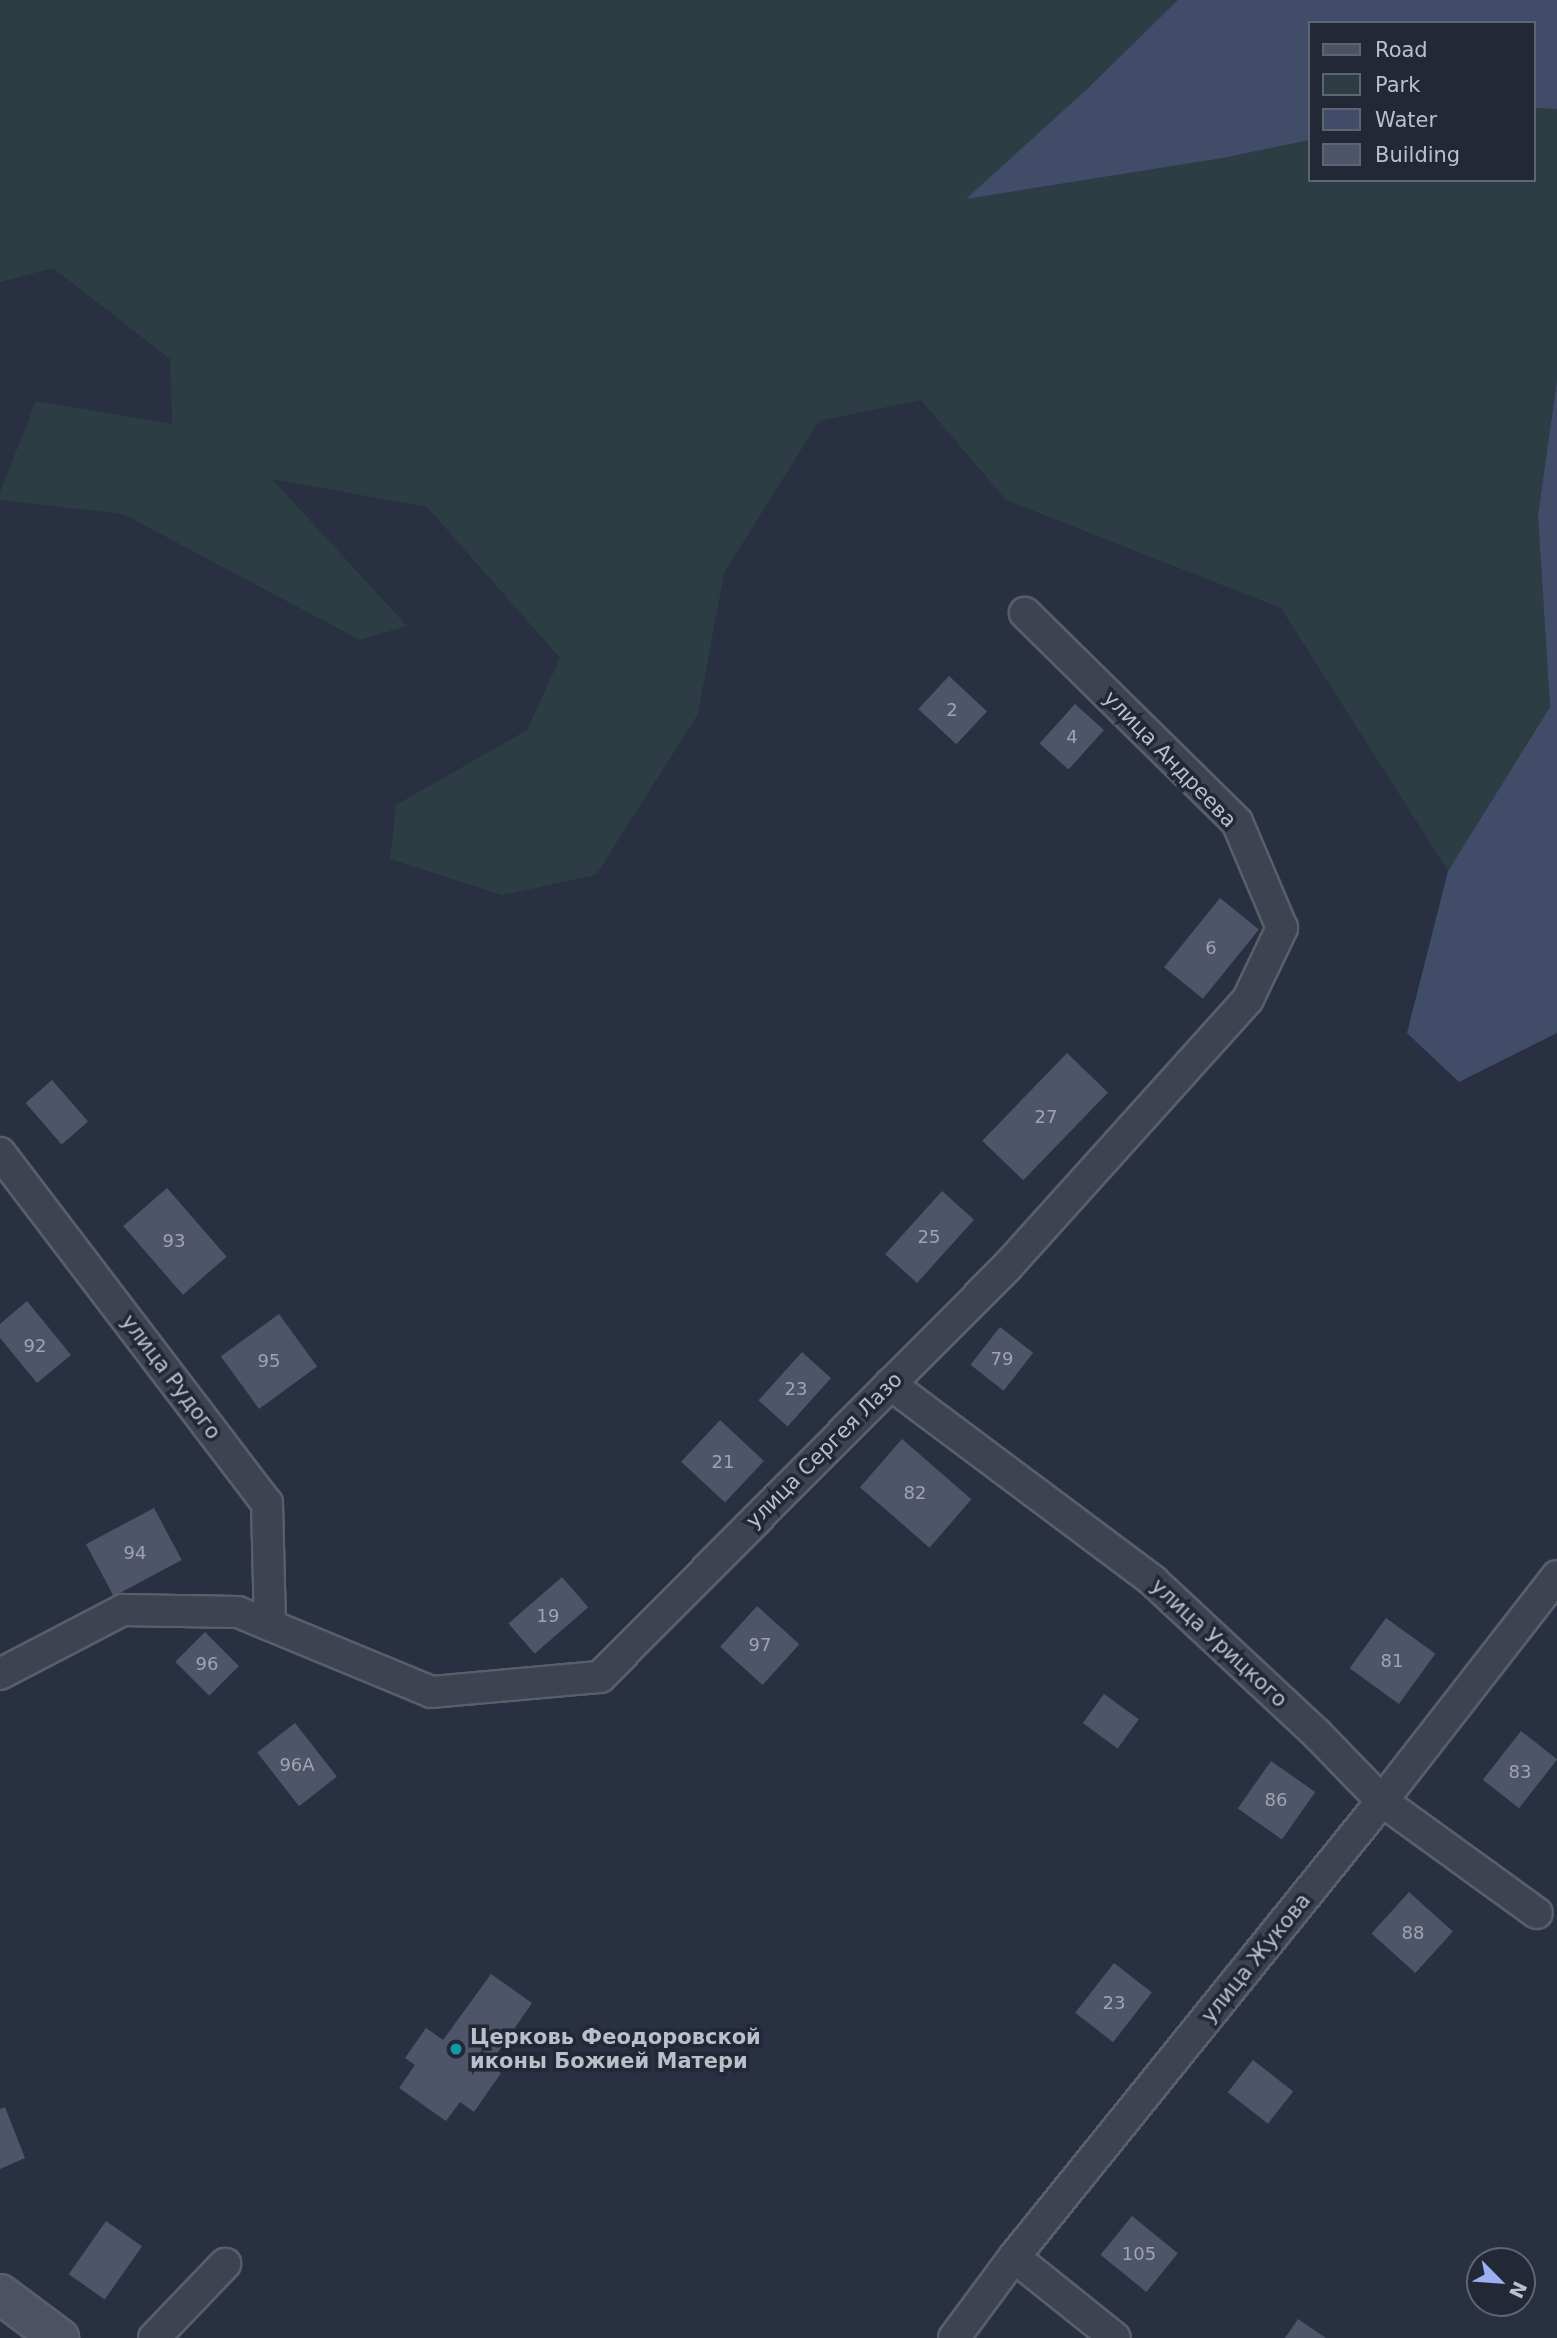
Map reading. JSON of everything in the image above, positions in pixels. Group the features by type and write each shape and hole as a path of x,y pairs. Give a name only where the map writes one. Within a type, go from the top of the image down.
{"street":[{"name":"улица Андреева","path":"1025,613 1237,822 1282,928"},
{"name":"улица Сергея Лазо","path":"0,1674 123,1610 238,1612 431,1692 600,1677 1007,1267 1248,999 1282,928"},
{"name":"улица Рудого","path":"0,1153 267,1503 270,1625"},
{"name":"улица Урицкого","path":"890,1384 1153,1581 1317,1734 1382,1801 1537,1913"},
{"name":"улица Жукова","path":"954,2338 1014,2257 1382,1801 1557,1576"},
{"path":"1014,2257 1115,2338"},
{"path":"154,2338 225,2264"},
{"path":"0,2294 59,2338"}],"green space":[{"path":"0,0 1178,0 1087,89 967,199 1223,158 1308,140 1308,182 1536,182 1536,108 1557,109 1557,380 1538,515 1550,707 1448,871 1281,608 1006,500 921,400 819,421 724,573 698,714 596,875 502,895 390,859 396,805 527,730 560,658 427,507 272,479 407,626 360,640 123,514 0,500 0,492 36,401 172,424 170,359 53,268 0,282"}],"water":[{"path":"1178,0 1557,0 1557,109 1536,108 1536,21 1308,21 1308,140 1223,158 966,199 1087,89"},
{"path":"1557,380 1557,1033 1459,1082 1407,1033 1448,871 1550,707 1538,515"}],"building":[{"path":"949,676 987,711 956,744 918,709"},
{"path":"1075,704 1104,730 1069,769 1040,743"},
{"path":"1220,898 1259,929 1203,999 1164,967"},
{"path":"1067,1053 1108,1093 1023,1180 982,1141"},
{"path":"52,1080 88,1122 62,1144 26,1103"},
{"path":"167,1188 227,1257 183,1295 123,1226"},
{"path":"942,1191 974,1220 917,1283 885,1254"},
{"path":"27,1301 71,1355 37,1383 0,1338 0,1324"},
{"path":"279,1314 317,1367 259,1409 221,1356"},
{"path":"1000,1327 1033,1353 1004,1391 970,1365"},
{"path":"802,1352 831,1378 787,1426 759,1400"},
{"path":"720,1420 764,1461 725,1503 681,1462"},
{"path":"902,1439 971,1499 929,1548 860,1487"},
{"path":"154,1508 182,1560 114,1596 86,1544"},
{"path":"562,1577 588,1607 535,1654 508,1624"},
{"path":"757,1606 799,1644 763,1685 720,1647"},
{"path":"1386,1618 1435,1654 1399,1704 1350,1668"},
{"path":"205,1632 239,1666 209,1696 175,1662"},
{"path":"1104,1694 1139,1719 1118,1748 1083,1723"},
{"path":"295,1723 337,1777 299,1806 257,1753"},
{"path":"1521,1731 1557,1760 1519,1808 1483,1780"},
{"path":"1271,1761 1315,1792 1282,1839 1238,1809"},
{"path":"1409,1892 1453,1931 1415,1973 1372,1934"},
{"path":"1114,1963 1152,1993 1113,2042 1075,2013"},
{"name":"Церковь Феодоровской иконы Божией Матери","path":"491,1974 532,2003 489,2065 501,2073 474,2112 460,2102 446,2121 399,2088 415,2065 405,2058 426,2028 443,2040"},
{"path":"1253,2060 1293,2091 1268,2124 1228,2092"},
{"path":"5,2107 25,2158 0,2169 0,2109"},
{"path":"1132,2216 1178,2253 1146,2292 1101,2255"},
{"path":"106,2221 142,2246 105,2299 69,2274"},
{"path":"1298,2319 1326,2338 1285,2338"}],"place":[{"name":"Церковь Феодоровской иконы Божией Матери","path":"456,2049"}]}
